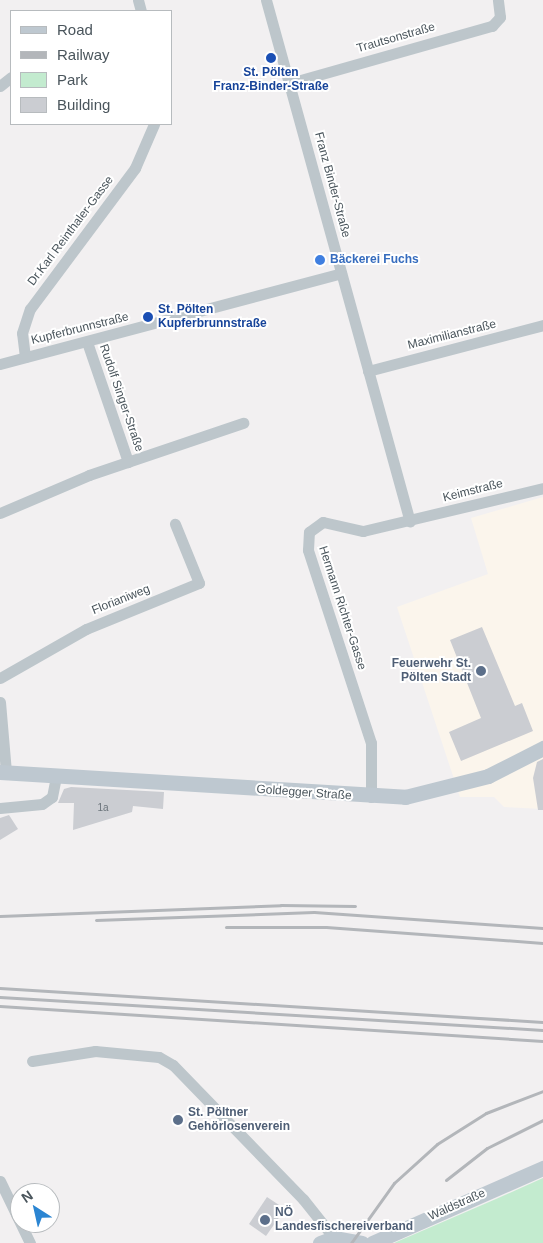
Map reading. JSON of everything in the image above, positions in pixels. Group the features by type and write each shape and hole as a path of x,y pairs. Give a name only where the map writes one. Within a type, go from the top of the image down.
{"main road":[{"name":"Goldegger Straße","path":"3,772 371,797 405,797 453,788 488,776 543,748"},
{"name":"Waldstraße","path":"372,1243 543,1168"},
{"path":"327,1241 362,1243"}],"street":[{"name":"Franz Binder-Straße","path":"266,0 410,522"},
{"name":"Trautsonstraße","path":"290,83 492,26 499,5"},
{"path":"0,86 10,78"},
{"name":"Dr.Karl Reinthaler-Gasse","path":"25,357 22,333 30,309 134,168 154,125"},
{"name":"Kupferbrunnstraße","path":"0,364 341,273"},
{"name":"Maximilianstraße","path":"368,371 543,326"},
{"name":"Rudolf Singer-Straße","path":"87,342 128,462"},
{"name":"Rudolf Singer-Straße","path":"0,513 128,462 243,423"},
{"name":"Keimstraße","path":"410,522 543,488"},
{"name":"Hermann Richter-Gasse","path":"371,797 371,743 306,542 309,532 323,522 360,531 410,522"},
{"name":"Florianiweg","path":"0,678 86,629 199,583 175,524"},
{"path":"0,702 3,772"},
{"path":"0,808 42,804 52,797 56,776"},
{"path":"32,1061 95,1051 159,1057 186,1079 327,1241"},
{"path":"0,1181 30,1243"}],"shaded area":[{"path":"543,497 543,809 504,807 494,797 460,797 397,607 488,574 471,518"}],"green space":[{"path":"543,1178 543,1243 394,1243 496,1199"}],"building":[{"name":"Feuerwehr St. Pölten Stadt","path":"482,627 515,706 522,703 533,731 461,761 449,732 481,718 450,640"},
{"path":"543,759 543,810 538,810 533,778 537,762"},
{"path":"71,787 164,792 163,809 133,806 132,812 73,830 74,803 58,803 64,789"},
{"path":"9,815 18,829 0,840 0,818"},
{"name":"NÖ Landesfischereiverband","path":"267,1197 285,1209 266,1236 249,1224"}],"railway":[{"path":"0,916 281,905 355,906"},
{"path":"96,920 314,912 543,928"},
{"path":"226,927 326,927 543,943"},
{"path":"0,988 543,1022"},
{"path":"0,997 543,1030"},
{"path":"0,1006 543,1041"},
{"path":"351,1243 394,1183 437,1144 486,1113 543,1091"},
{"path":"446,1180 487,1148 543,1120"}],"place":[{"name":"St. Pölten Franz-Binder-Straße","path":"271,58"},
{"name":"Bäckerei Fuchs","path":"320,260"},
{"name":"St. Pölten Kupferbrunnstraße","path":"148,317"},
{"name":"Feuerwehr St. Pölten Stadt","path":"481,671"},
{"name":"St. Pöltner Gehörlosenverein","path":"178,1120"},
{"name":"NÖ Landesfischereiverband","path":"265,1220"}]}
